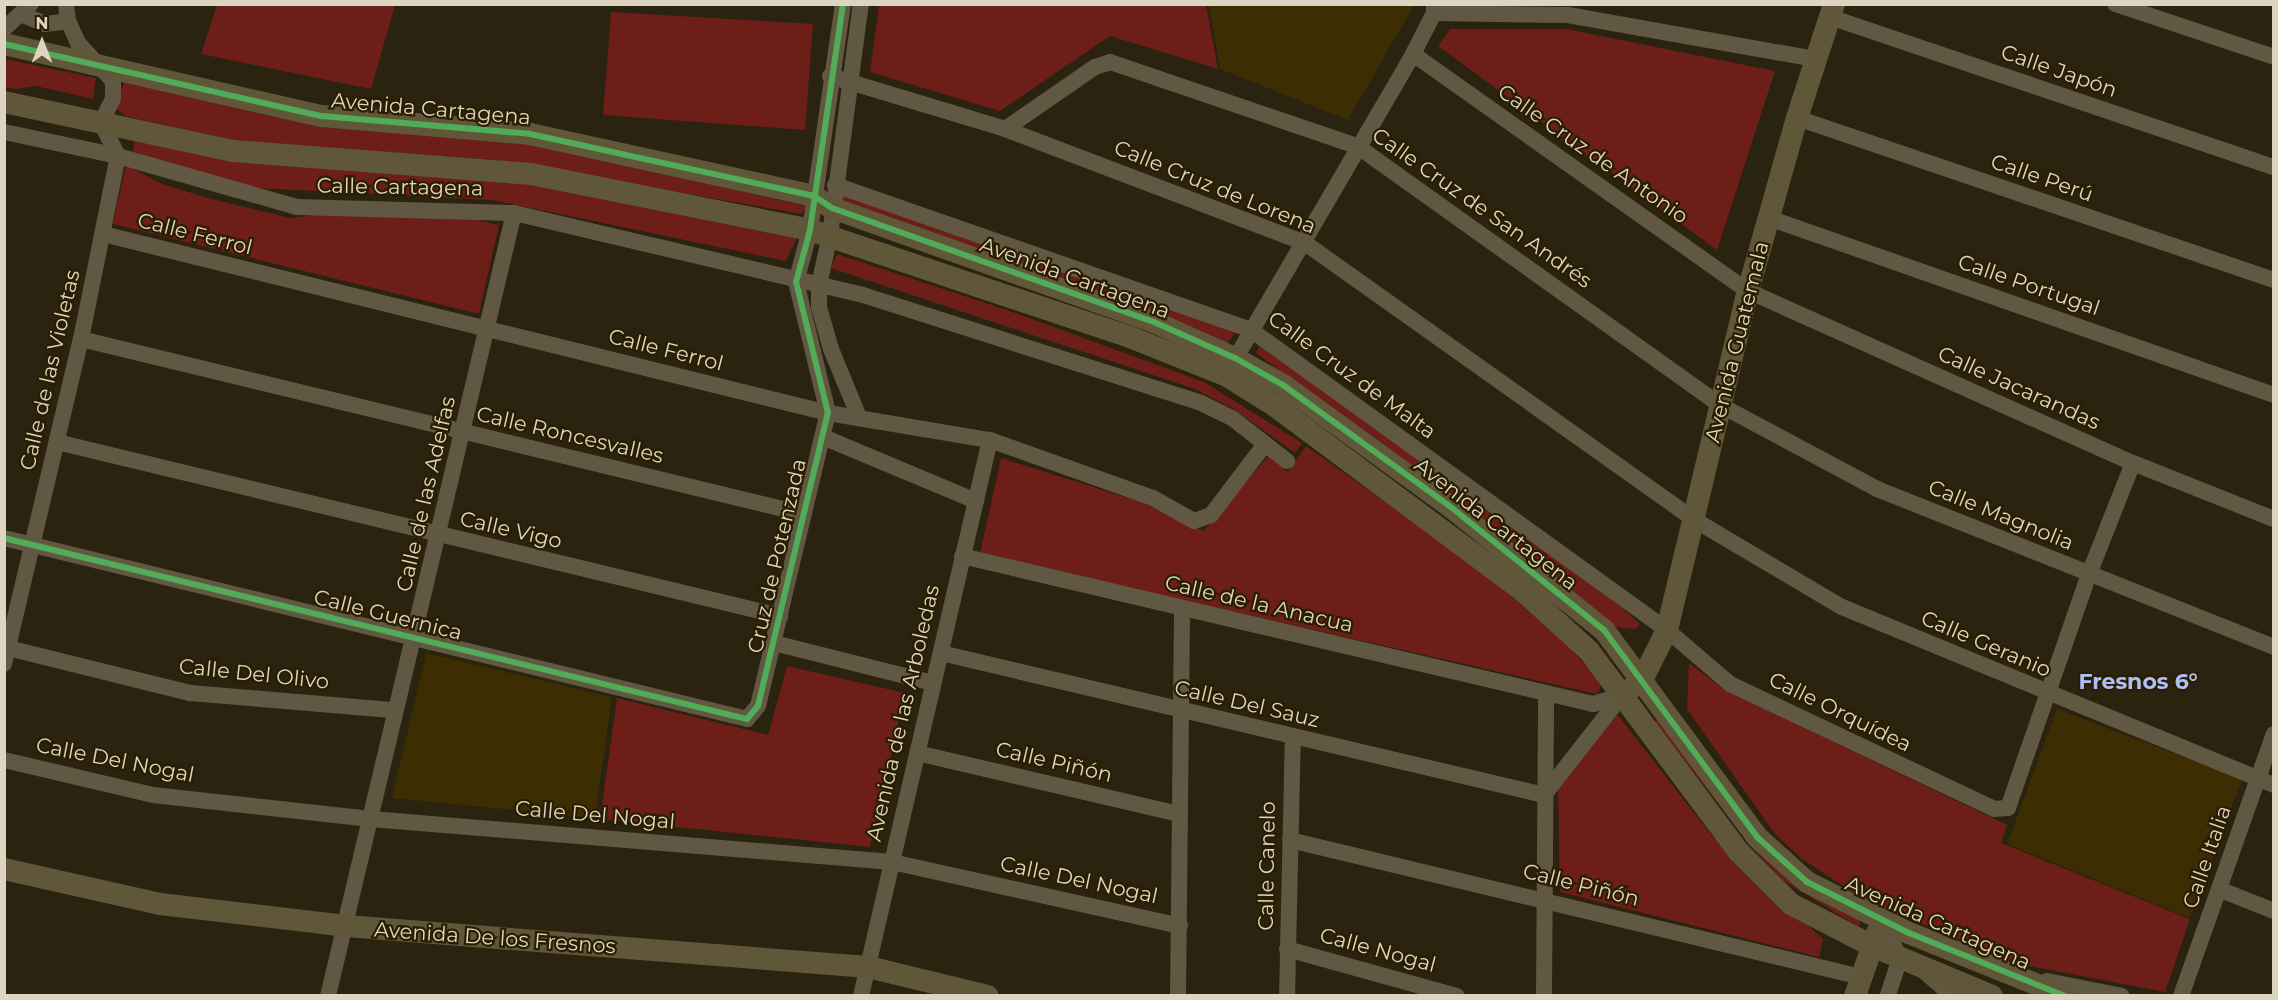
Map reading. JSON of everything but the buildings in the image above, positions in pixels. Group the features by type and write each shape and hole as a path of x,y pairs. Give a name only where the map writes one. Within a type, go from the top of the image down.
{"street":[{"path":"843,4 830,76 820,232 819,307 831,349 859,417"},
{"path":"823,202 835,185 861,4"},
{"path":"2115,4 2274,57"},
{"path":"1231,367 1305,243 1357,146 1413,54 1434,9 1568,15 1816,59"},
{"path":"4,29 27,10 45,24 67,13 78,43 113,81 113,98 100,123 118,156"},
{"name":"Avenida Guatemala","path":"1642,680 1667,630 1748,291 1797,118 1832,11"},
{"name":"Calle Japón","path":"1832,11 2274,167"},
{"name":"Avenida Cartagena","path":"4,44 322,116 530,134 823,202 1154,322 1231,367 1275,406 1522,590 1588,651 1763,879 1791,904 1909,963 1992,996"},
{"name":"Calle Cruz de Antonio","path":"1413,54 1748,291"},
{"name":"Calle Cruz de San Andrés","path":"1005,129 1095,67 1110,62 1357,146 1720,405"},
{"name":"Calle Cruz de Lorena","path":"830,76 1005,129 1305,243 1692,519"},
{"name":"Avenida Cartagena","path":"4,102 233,151 531,174 820,232 1130,338 1231,367 1283,385 1535,572 1604,630 1757,837 1807,882 1882,921 2065,996"},
{"name":"Calle Perú","path":"1797,118 2274,280"},
{"name":"Calle Cartagena","path":"6,136 118,156 297,207 514,213 796,282"},
{"name":"Calle de las Violetas","path":"6,653 81,339 118,156"},
{"name":"Calle Cruz de Malta","path":"835,185 1251,330 1667,630"},
{"name":"Calle de las Adelfas","path":"328,996 371,819 394,710 415,639 437,536 488,330 514,213"},
{"name":"Calle Portugal","path":"1769,218 2274,395"},
{"path":"820,232 796,282 828,413"},
{"name":"Calle Ferrol","path":"103,234 828,413 990,440 1153,498 1194,521 1211,514 1265,444"},
{"path":"796,282 819,285 1159,386 1232,418 1287,461"},
{"name":"Calle Jacarandas","path":"1748,291 2133,463 2274,519"},
{"name":"Calle Roncesvalles","path":"81,339 804,514"},
{"name":"Calle Magnolia","path":"1720,405 1877,489 2274,647"},
{"name":"Cruz de Potenzada","path":"758,706 828,413"},
{"path":"823,437 976,501"},
{"name":"Avenida de las Arboledas","path":"861,996 990,440"},
{"name":"Calle Vigo","path":"57,442 437,536 780,616"},
{"path":"2047,694 2089,574 2133,463"},
{"name":"Calle Geranio","path":"1692,519 1842,607 2047,694 2274,786"},
{"name":"Calle Guernica","path":"4,538 741,719 752,716 758,706"},
{"name":"Calle de la Anacua","path":"962,556 1182,610 1593,704 1622,695"},
{"path":"1178,996 1180,814 1184,713 1182,610"},
{"name":"Calle Orquídea","path":"1667,630 1730,684 1982,805 2008,808 2047,694"},
{"path":"774,643 933,684"},
{"name":"Calle Del Olivo","path":"6,653 190,693 394,710"},
{"name":"Calle Del Sauz","path":"941,653 1184,713 1544,795"},
{"path":"1544,795 1622,695 1642,680"},
{"path":"1544,996 1546,694"},
{"name":"Calle Italia","path":"2181,996 2221,890 2274,734"},
{"name":"Calle Canelo","path":"1287,996 1293,738"},
{"name":"Calle Piñón","path":"917,753 1180,814"},
{"name":"Calle Del Nogal","path":"4,760 153,795 371,819 892,862 1180,926"},
{"name":"Calle Piñón","path":"1290,840 1544,898 1858,986"},
{"name":"Avenida De los Fresnos","path":"4,869 160,904 346,926 868,967 988,996"},
{"path":"2221,890 2274,911"},
{"path":"1858,986 1882,921"},
{"path":"1882,921 1909,963 1952,996"},
{"name":"Calle Nogal","path":"1287,949 1457,996"},
{"path":"1888,996 1909,963"},
{"path":"2013,975 2122,996"}],"shaded area":[{"path":"395,4 371,89 201,54 217,5"},
{"path":"1209,4 1414,5 1348,120 1220,69"},
{"path":"879,5 1206,5 1218,69 1110,36 1000,111 870,72"},
{"path":"611,12 813,24 805,130 603,115"},
{"path":"1450,29 1566,29 1775,71 1717,250 1438,46"},
{"path":"5,59 96,78 93,99 36,86 16,89 5,87"},
{"path":"135,79 531,143 806,206 802,214 496,160 241,142 125,116 114,106 124,83"},
{"path":"136,134 527,180 798,236 786,261 492,200 256,188 175,170 133,151"},
{"path":"126,165 162,184 290,218 315,215 476,220 499,225 479,314 113,224"},
{"path":"841,192 1218,323 1235,334 1227,343 838,202"},
{"path":"837,254 1007,310 1204,382 1302,443 1295,453 1234,409 1195,389 831,268"},
{"path":"1262,342 1614,601 1640,624 1636,629 1615,627 1448,493 1256,353"},
{"path":"1306,446 1483,571 1564,642 1602,683 1597,694 980,554 1001,458 1144,503 1204,531 1268,456 1288,472"},
{"path":"426,653 612,697 595,818 392,798"},
{"path":"1689,663 1725,690 2007,825 2001,843 2190,919 2165,992 2019,964 1868,902 1802,859 1775,834 1687,709"},
{"path":"787,666 905,693 870,847 600,819 617,698 768,735"},
{"path":"2057,709 2242,779 2190,918 2007,844"},
{"path":"1657,711 1756,840 1860,918 1859,927 1784,881 1755,851 1656,724"},
{"path":"1617,714 1713,837 1823,939 1819,957 1560,892 1558,788"}],"cycle path":[{"path":"4,538 747,719 758,706 828,413 796,282 810,230 843,4"},
{"path":"4,44 322,116 530,134 814,196 832,208 1154,322 1235,358 1283,385 1452,508 1604,630 1757,837 1807,882 1909,933 2065,996"}],"district":[{"name":"Fresnos 6°","path":"2138,682"}]}
